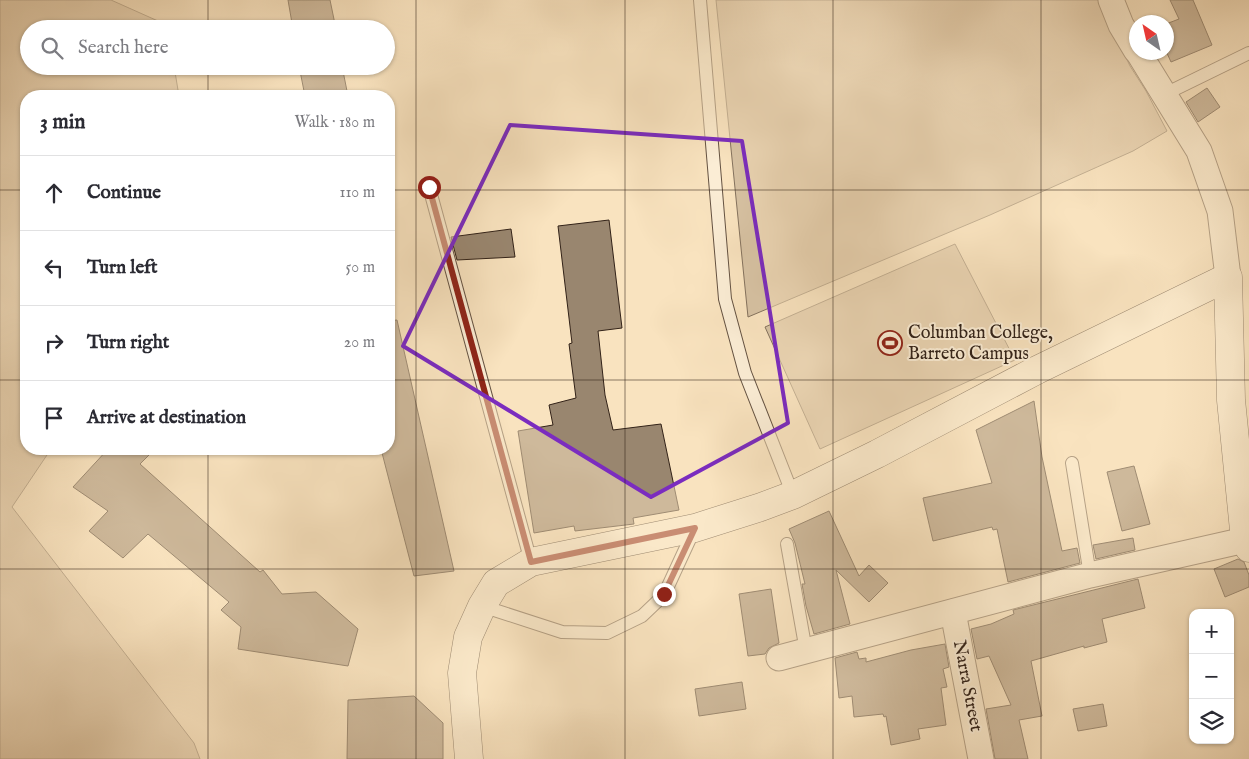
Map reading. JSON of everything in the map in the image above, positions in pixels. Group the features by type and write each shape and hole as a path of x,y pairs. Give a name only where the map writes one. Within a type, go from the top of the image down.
{"street":[{"path":"1111,0 1121,25 1129,38"},
{"path":"779,658 1090,575 1247,544 1231,400 1228,276 1220,211 1199,152 1142,60"},
{"path":"469,759 462,673 468,638 482,606 496,583 531,562 695,528 793,495 877,454 1037,370 1228,276"},
{"name":"Narra Street","path":"953,612 981,759"}],"lane":[{"path":"700,0 725,298 745,373 793,495"},
{"path":"1163,95 1249,53"},
{"path":"429,187 531,562"},
{"path":"1072,463 1090,575"},
{"path":"482,606 562,632 607,633 642,616 664,594 695,528"},
{"path":"787,544 806,651"}],"highlighted area":[{"path":"510,125 742,141 788,423 651,497 403,346"}],"shaded area":[{"path":"0,0 111,0 156,20 20,20 20,75 176,75 178,90 20,90 20,455 47,455 12,507 194,743 200,759 0,759"},
{"path":"716,0 1098,0 1130,66 1146,91 1167,131 1133,151 990,215 748,317"},
{"name":"Columban College, Barreto Campus","path":"955,244 1015,360 820,449 765,327"}],"building":[{"path":"288,0 330,0 334,20 291,20"},
{"path":"1170,0 1193,0 1212,45 1171,62 1170,60 1174,60 1174,21 1179,19"},
{"path":"301,75 344,75 347,90 304,90"},
{"path":"1207,88 1220,107 1198,122 1186,102"},
{"path":"609,220 622,328 598,331 605,395 613,430 661,424 679,510 633,518 634,524 575,531 574,526 534,533 518,431 553,425 549,405 576,398 569,344 572,343 558,226"},
{"path":"511,229 515,257 457,260 451,237"},
{"path":"395,320 397,320 454,571 414,576 383,455 395,455"},
{"path":"1034,401 1042,457 1062,551 1077,548 1080,563 1008,582 997,529 993,530 992,527 933,541 923,498 992,483 976,430"},
{"path":"102,455 149,455 140,464 260,572 263,570 282,594 316,592 358,629 348,666 238,649 241,627 221,610 229,602 148,534 123,558 89,531 108,511 73,487"},
{"path":"1134,466 1150,524 1122,531 1107,472"},
{"path":"829,511 859,576 869,565 888,583 869,602 836,570 850,624 814,634 802,584 805,584 795,543 789,529"},
{"path":"1133,538 1135,550 1096,559 1093,545"},
{"path":"1238,559 1244,562 1249,575 1249,587 1225,597 1214,569"},
{"path":"1138,579 1145,608 1102,619 1107,642 1084,648 1084,646 1031,661 1042,716 1019,720 1028,759 995,759 986,709 1011,705 989,656 977,659 971,629 991,624 1014,614 1013,610"},
{"path":"771,589 779,643 769,648 765,654 748,656 739,594"},
{"path":"945,644 949,667 943,669 947,687 941,688 946,725 918,729 920,739 891,745 886,716 884,717 883,714 854,717 852,696 839,698 835,658 857,652 859,659 866,658 866,662 911,650"},
{"path":"742,682 746,709 699,716 695,689"},
{"path":"414,696 443,723 443,759 347,759 348,700"},
{"path":"1103,704 1107,726 1078,731 1073,709"}],"place":[{"name":"Columban College, Barreto Campus","path":"890,343"}],"route":[{"path":"429,187 531,562 695,528 664,594"}]}
